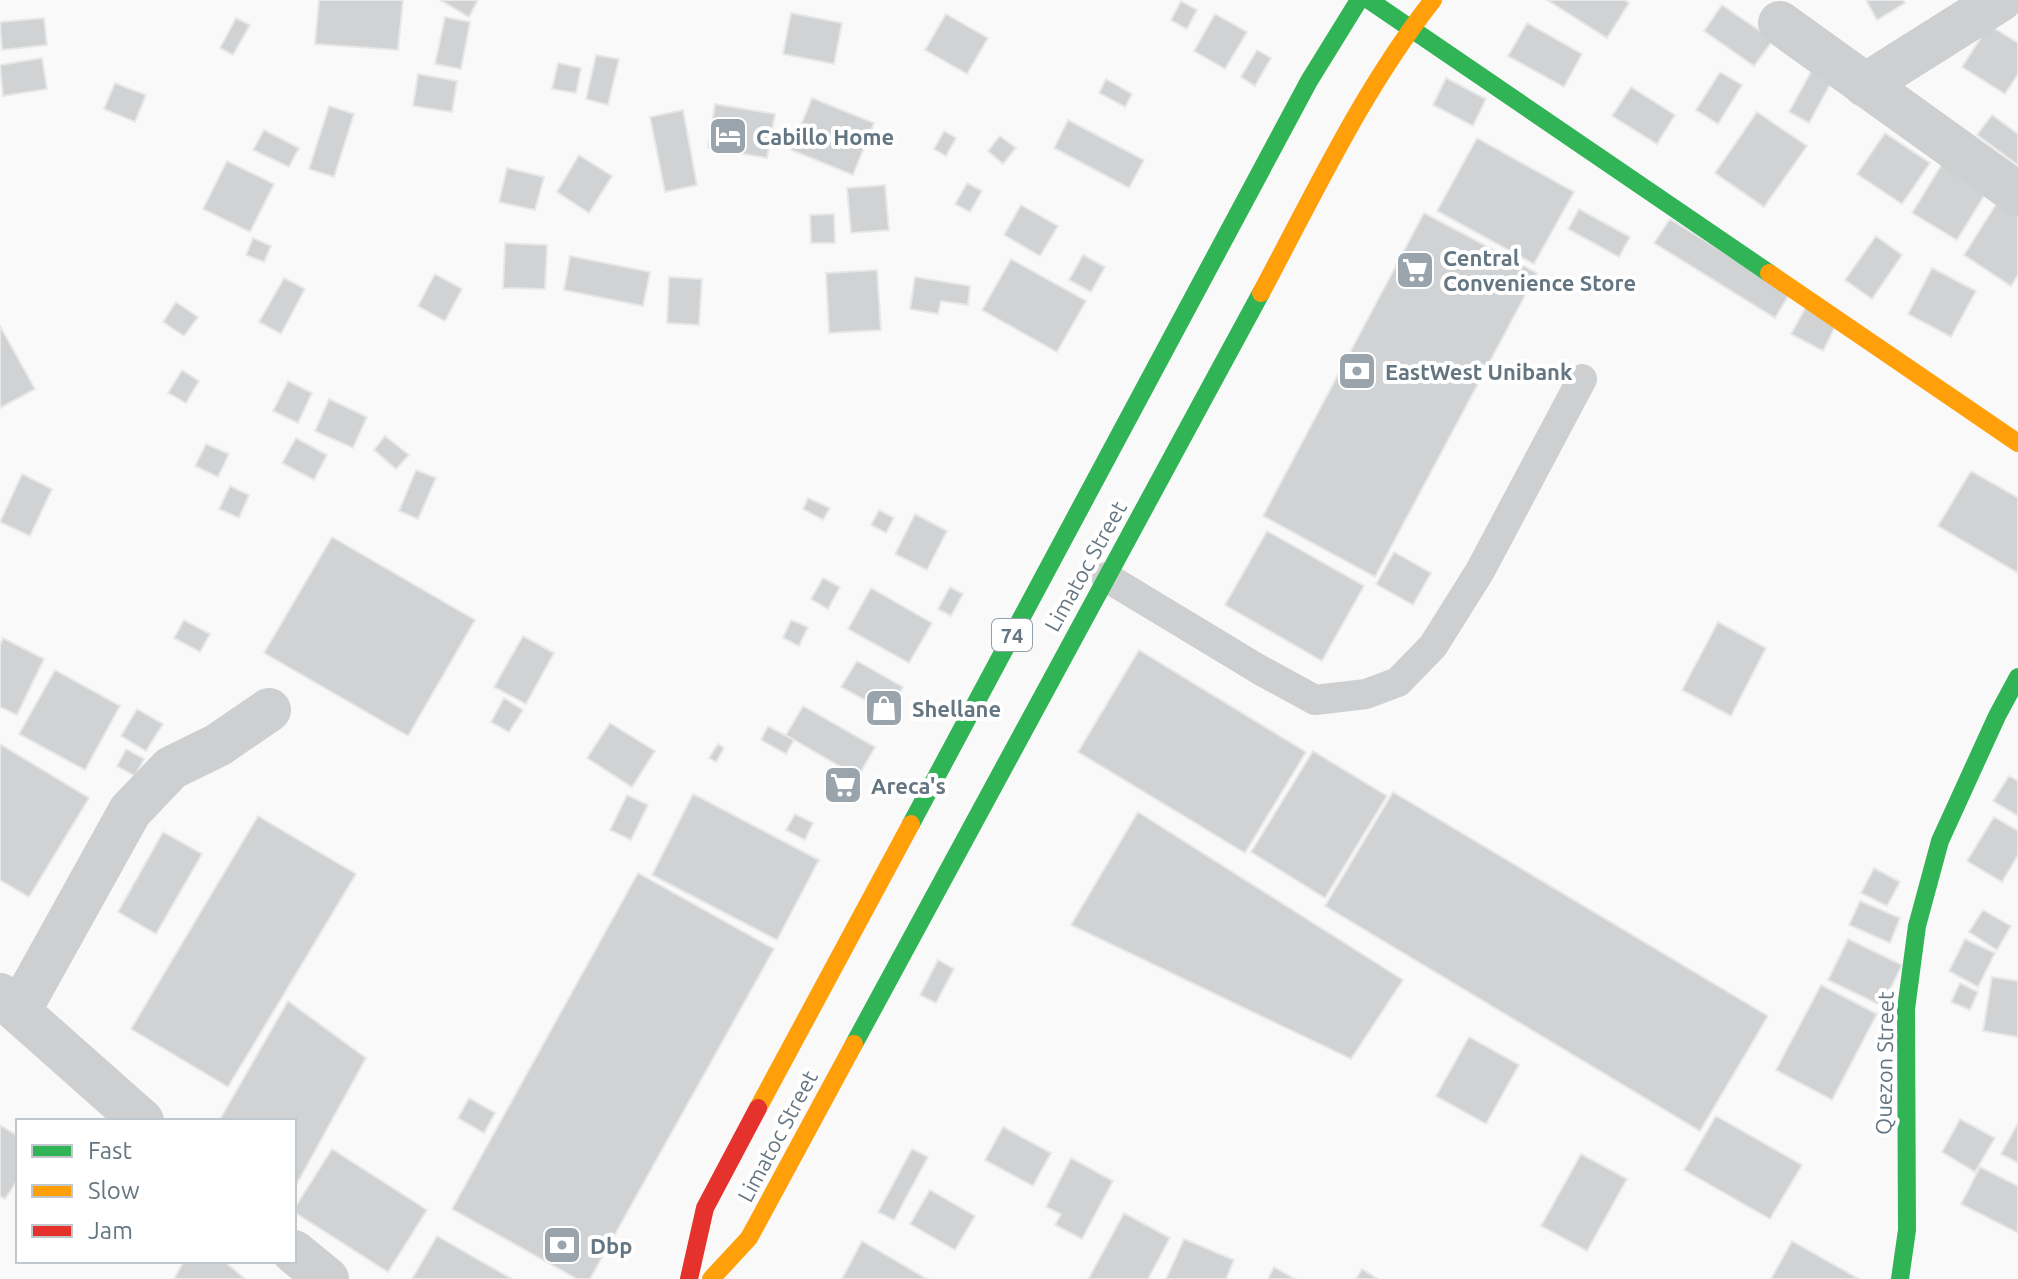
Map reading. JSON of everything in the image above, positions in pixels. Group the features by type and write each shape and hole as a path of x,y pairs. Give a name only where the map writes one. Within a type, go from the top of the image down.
{"main road":[{"name":"Limatoc Street","path":"689,1279 705,1208 1052,576 1309,81 1359,0"},
{"path":"1369,0 2018,443"},
{"name":"Limatoc Street","path":"711,1279 749,1238 1095,589 1359,111 1411,28 1433,0"},
{"name":"Quezon Street","path":"1900,1279 1907,1230 1906,1009 1917,926 1940,841 2018,677"}],"street":[{"path":"1865,85 2000,0"},
{"path":"1780,23 2018,194"},
{"path":"140,1119 10,1003 130,811 171,768 218,745 269,710"},
{"path":"296,1254 327,1279"}],"lane":[{"path":"1095,589 1315,700 1366,694 1398,682 1433,646 1480,571 1582,379"}],"building":[{"path":"319,0 403,0 398,50 315,44"},
{"path":"440,0 478,0 469,17"},
{"path":"1547,0 1625,0 1629,3 1607,38"},
{"path":"1866,0 1903,0 1905,3 1877,20"},
{"path":"1181,1 1197,10 1187,29 1171,20"},
{"path":"1722,5 1773,40 1754,66 1704,31"},
{"path":"791,13 842,23 834,64 783,54"},
{"path":"946,14 988,38 967,74 925,50"},
{"path":"1215,14 1247,32 1225,69 1194,51"},
{"path":"445,17 470,22 461,69 435,64"},
{"path":"44,18 47,45 2,50 0,22"},
{"path":"236,18 250,25 233,55 220,48"},
{"path":"1527,23 1582,54 1564,87 1508,56"},
{"path":"1989,25 2018,43 2018,74 2005,94 1962,67"},
{"path":"1257,50 1271,58 1255,86 1241,77"},
{"path":"596,55 619,59 608,105 586,99"},
{"path":"42,58 47,89 3,96 0,65"},
{"path":"558,63 581,68 576,93 552,89"},
{"path":"1812,70 1832,81 1809,123 1789,112"},
{"path":"1720,72 1742,85 1718,124 1696,110"},
{"path":"418,74 457,81 452,112 413,106"},
{"path":"1446,78 1486,99 1473,126 1433,105"},
{"path":"1106,79 1132,94 1125,107 1099,93"},
{"path":"115,83 146,95 135,122 104,109"},
{"path":"1631,87 1675,115 1657,144 1612,116"},
{"path":"812,98 874,123 853,175 791,150"},
{"path":"715,104 775,114 767,158 708,148"},
{"path":"329,106 354,114 334,177 309,169"},
{"path":"683,110 697,185 665,192 650,117"},
{"path":"1757,112 1807,146 1764,207 1715,173"},
{"path":"1992,115 2018,134 2018,165 1977,135"},
{"path":"1068,120 1144,160 1129,188 1054,148"},
{"path":"264,130 299,148 289,167 253,150"},
{"path":"944,131 956,138 946,156 934,149"},
{"path":"1885,133 1930,163 1902,204 1857,174"},
{"path":"1000,136 1016,148 1003,164 988,151"},
{"path":"1477,138 1574,192 1534,264 1437,211"},
{"path":"579,155 612,176 589,213 557,192"},
{"path":"227,161 274,184 250,232 203,209"},
{"path":"1942,164 1987,191 1957,240 1912,213"},
{"path":"507,168 544,177 535,210 499,202"},
{"path":"967,183 982,191 970,212 955,204"},
{"path":"885,185 889,230 851,233 847,188"},
{"path":"2000,198 2018,209 2018,275 2011,286 1964,255"},
{"path":"1021,205 1058,226 1040,256 1004,235"},
{"path":"1579,209 1630,237 1619,257 1568,229"},
{"path":"1424,213 1537,273 1375,577 1263,516"},
{"path":"834,214 835,243 811,243 810,215"},
{"path":"1670,219 1790,293 1775,318 1654,243"},
{"path":"1876,236 1902,255 1872,299 1845,280"},
{"path":"253,238 271,246 264,262 246,255"},
{"path":"505,243 547,245 545,289 503,288"},
{"path":"1083,255 1105,267 1091,292 1069,280"},
{"path":"570,256 650,272 643,306 564,290"},
{"path":"1011,259 1086,301 1057,352 982,310"},
{"path":"1932,268 1976,291 1951,337 1908,314"},
{"path":"877,270 881,330 829,333 826,273"},
{"path":"435,274 462,289 445,321 418,306"},
{"path":"669,277 702,279 699,325 667,323"},
{"path":"915,277 970,286 968,305 941,301 938,314 910,309"},
{"path":"284,278 305,289 281,334 259,322"},
{"path":"176,302 198,317 184,336 163,322"},
{"path":"1807,305 1838,321 1823,351 1791,334"},
{"path":"0,326 35,389 0,408"},
{"path":"182,370 199,381 186,403 168,393"},
{"path":"288,381 312,393 298,423 273,411"},
{"path":"329,399 367,417 353,448 315,431"},
{"path":"385,436 409,455 396,469 374,450"},
{"path":"296,438 327,455 314,480 282,463"},
{"path":"206,444 229,454 218,477 195,466"},
{"path":"416,470 436,478 418,519 399,511"},
{"path":"1971,471 2018,498 2018,573 1938,526"},
{"path":"22,474 52,489 30,536 0,522"},
{"path":"230,486 249,495 239,518 219,509"},
{"path":"808,498 830,508 823,520 803,509"},
{"path":"879,510 894,518 886,533 871,525"},
{"path":"915,514 947,531 927,570 895,554"},
{"path":"1267,531 1364,586 1322,661 1225,605"},
{"path":"332,537 475,620 408,736 264,653"},
{"path":"1394,552 1431,573 1413,605 1376,584"},
{"path":"823,578 840,587 828,609 811,599"},
{"path":"950,587 963,594 951,616 938,609"},
{"path":"871,588 932,623 909,663 848,629"},
{"path":"184,620 210,634 200,652 174,638"},
{"path":"791,620 808,627 799,646 783,638"},
{"path":"1718,622 1766,648 1731,716 1682,690"},
{"path":"523,636 554,653 526,704 494,687"},
{"path":"3,638 44,659 17,715 0,707 0,645"},
{"path":"1139,650 1306,752 1245,853 1078,752"},
{"path":"857,661 903,687 888,713 841,687"},
{"path":"55,670 120,706 85,770 19,734"},
{"path":"504,698 523,710 509,732 491,722"},
{"path":"803,706 875,747 858,777 786,735"},
{"path":"137,709 163,724 146,751 121,736"},
{"path":"610,723 655,751 632,787 587,758"},
{"path":"768,726 794,740 786,754 761,740"},
{"path":"0,744 89,798 29,897 0,880"},
{"path":"718,744 724,748 716,762 709,758"},
{"path":"126,749 144,759 135,776 117,766"},
{"path":"1313,751 1387,796 1325,898 1251,852"},
{"path":"2009,776 2018,781 2018,816 1993,801"},
{"path":"1393,792 1768,1016 1700,1131 1325,906"},
{"path":"693,794 819,860 777,940 652,875"},
{"path":"627,795 648,805 631,840 610,830"},
{"path":"1138,812 1403,980 1351,1059 1071,925"},
{"path":"795,814 813,823 805,840 786,830"},
{"path":"258,816 356,874 228,1087 131,1029"},
{"path":"1994,817 2018,831 2018,855 2002,882 1967,861"},
{"path":"163,832 202,854 156,934 118,912"},
{"path":"1874,868 1900,882 1887,906 1861,893"},
{"path":"638,873 774,949 590,1279 577,1279 452,1209"},
{"path":"1860,901 1900,918 1890,943 1849,925"},
{"path":"1983,910 2011,926 1997,950 1969,932"},
{"path":"1848,939 1902,965 1882,1006 1828,980"},
{"path":"1965,939 1995,953 1978,987 1949,971"},
{"path":"938,960 954,969 936,1003 920,995"},
{"path":"1992,977 2018,981 2018,1037 1983,1031"},
{"path":"1960,983 1978,992 1970,1010 1951,1002"},
{"path":"1821,985 1877,1014 1832,1100 1776,1070"},
{"path":"288,1001 366,1058 296,1185 296,1119 220,1119"},
{"path":"1469,1037 1519,1065 1486,1124 1436,1096"},
{"path":"469,1098 495,1113 484,1133 458,1118"},
{"path":"1716,1116 1802,1165 1770,1219 1684,1170"},
{"path":"1960,1119 1995,1138 1975,1172 1942,1152"},
{"path":"2018,1123 2018,1163 2001,1154"},
{"path":"0,1125 16,1135 16,1182 5,1199 0,1196"},
{"path":"1003,1127 1051,1153 1033,1186 985,1160"},
{"path":"332,1149 427,1210 388,1272 296,1213 296,1206"},
{"path":"912,1149 928,1157 894,1220 878,1212"},
{"path":"1581,1154 1627,1179 1587,1251 1541,1226"},
{"path":"1071,1158 1113,1181 1082,1239 1055,1225 1061,1214 1046,1207"},
{"path":"1980,1167 2018,1186 2018,1233 1961,1204"},
{"path":"930,1190 975,1216 955,1250 910,1224"},
{"path":"1124,1213 1170,1238 1148,1279 1089,1278"},
{"path":"437,1236 512,1279 412,1279"},
{"path":"1184,1239 1234,1260 1226,1279 1166,1279"},
{"path":"862,1241 927,1279 842,1279"},
{"path":"1792,1241 1859,1279 1771,1279"},
{"path":"183,1263 226,1263 245,1279 174,1279"},
{"path":"1274,1267 1295,1279 1268,1279"},
{"path":"1362,1269 1378,1279 1356,1279"}],"traffic: fast":[{"path":"911,824 1309,81 1359,0"},
{"path":"1369,0 1769,273"},
{"path":"854,1044 1261,293"},
{"path":"1900,1279 1907,1230 1906,1009 1917,926 1940,841 2018,677"}],"traffic: slow":[{"path":"1261,293 1362,106 1433,0"},
{"path":"1769,273 2018,443"},
{"path":"758,1108 911,824"},
{"path":"711,1279 749,1238 854,1044"}],"traffic: jam":[{"path":"689,1279 705,1208 758,1108"}],"place":[{"name":"Cabillo Home","path":"728,136"},
{"name":"Central Convenience Store","path":"1415,270"},
{"name":"EastWest Unibank","path":"1357,371"},
{"name":"Shellane","path":"884,708"},
{"name":"Areca's","path":"843,785"},
{"name":"Dbp","path":"562,1245"}]}
